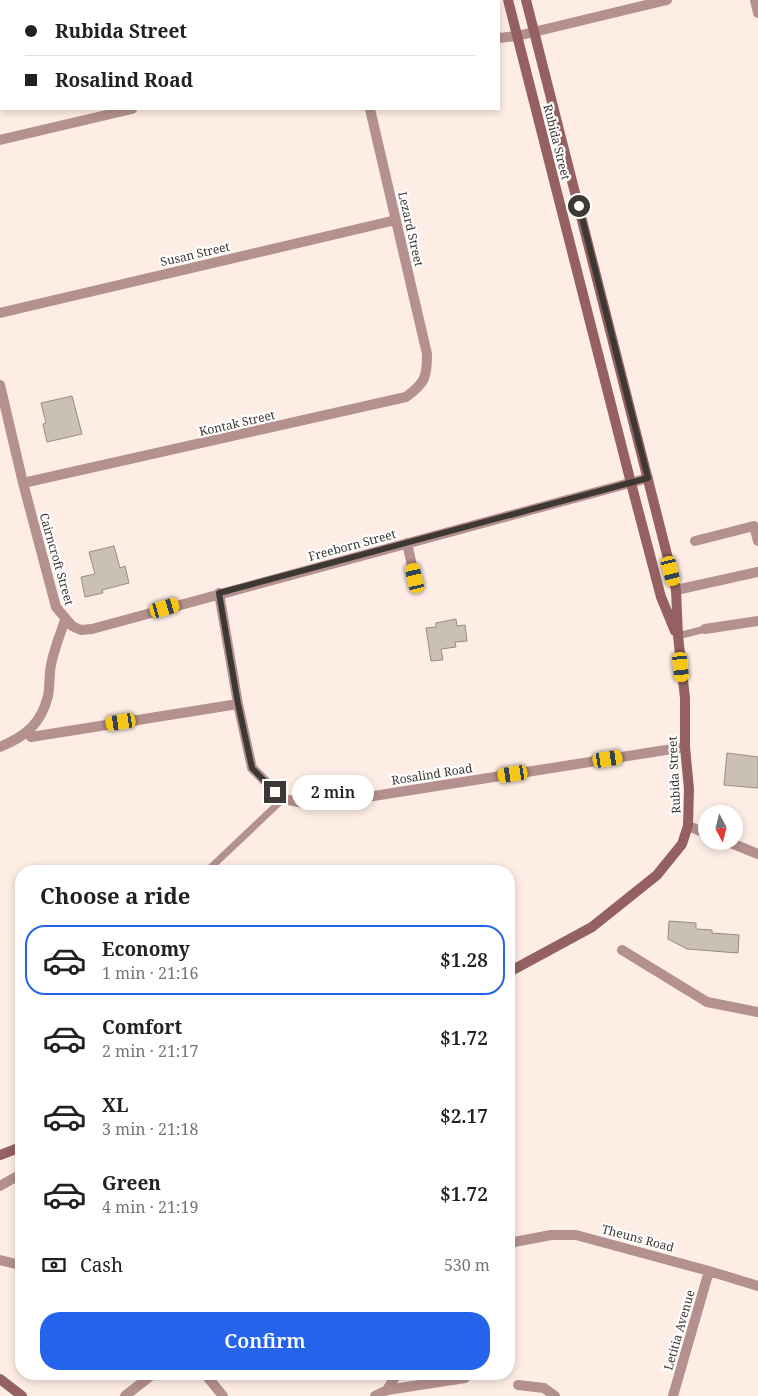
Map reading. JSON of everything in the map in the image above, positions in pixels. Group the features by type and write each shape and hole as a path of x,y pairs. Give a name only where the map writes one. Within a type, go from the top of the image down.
{"street":[{"name":"Rubida Street","path":"508,0 661,597 678,636"},
{"name":"Rubida Street","path":"515,969 592,927 650,881 678,851 688,826 689,789 684,747 684,698 676,590 526,0"},
{"path":"500,38 517,36 667,0"},
{"path":"755,0 758,13"},
{"path":"0,140 128,110"},
{"name":"Lezard Street","path":"370,110 427,354"},
{"name":"Susan Street","path":"0,313 396,220"},
{"name":"Kontak Street","path":"23,484 406,397 420,386 426,378 427,354"},
{"name":"Cairncroft Street","path":"0,385 23,484 56,607 65,620 50,666 48,695 35,725 19,739 0,747"},
{"name":"Freeborn Street","path":"65,620 81,630 92,629 648,478"},
{"path":"695,541 754,526 758,541"},
{"path":"407,543 415,578"},
{"path":"676,590 758,572"},
{"path":"219,593 238,704 252,768 282,799"},
{"path":"705,629 758,621"},
{"path":"31,738 238,704"},
{"name":"Rosalind Road","path":"282,799 309,804 342,801 684,747"},
{"path":"688,826 698,830"},
{"path":"743,848 758,854"},
{"path":"622,950 707,1002 758,1012"},
{"path":"0,1155 15,1149"},
{"path":"0,1186 15,1177"},
{"name":"Theuns Road","path":"515,1242 551,1235 576,1235 709,1270 758,1286"},
{"path":"0,1260 15,1264"},
{"name":"Letitia Avenue","path":"672,1396 709,1270"},
{"path":"0,1379 22,1396"},
{"path":"125,1396 145,1380"},
{"path":"210,1380 223,1396"},
{"path":"387,1390 393,1380"},
{"path":"375,1396 387,1390 452,1380"},
{"path":"518,1385 544,1388 555,1396"}],"lane":[{"path":"678,636 705,629"},
{"path":"213,865 282,799"}],"building":[{"path":"72,396 82,434 47,442 43,424 46,423 41,403"},
{"path":"114,546 120,568 125,566 129,583 102,590 103,593 85,597 81,577 95,574 89,552"},
{"path":"456,619 457,626 465,625 467,641 455,642 456,647 441,649 443,660 431,661 426,628 436,627 436,623"},
{"path":"727,753 758,757 758,788 724,785"},
{"path":"669,921 696,923 696,929 712,930 712,933 739,935 738,953 687,949 668,939"}],"route":[{"path":"275,792 252,768 238,704 219,593 648,478 579,206"}]}
